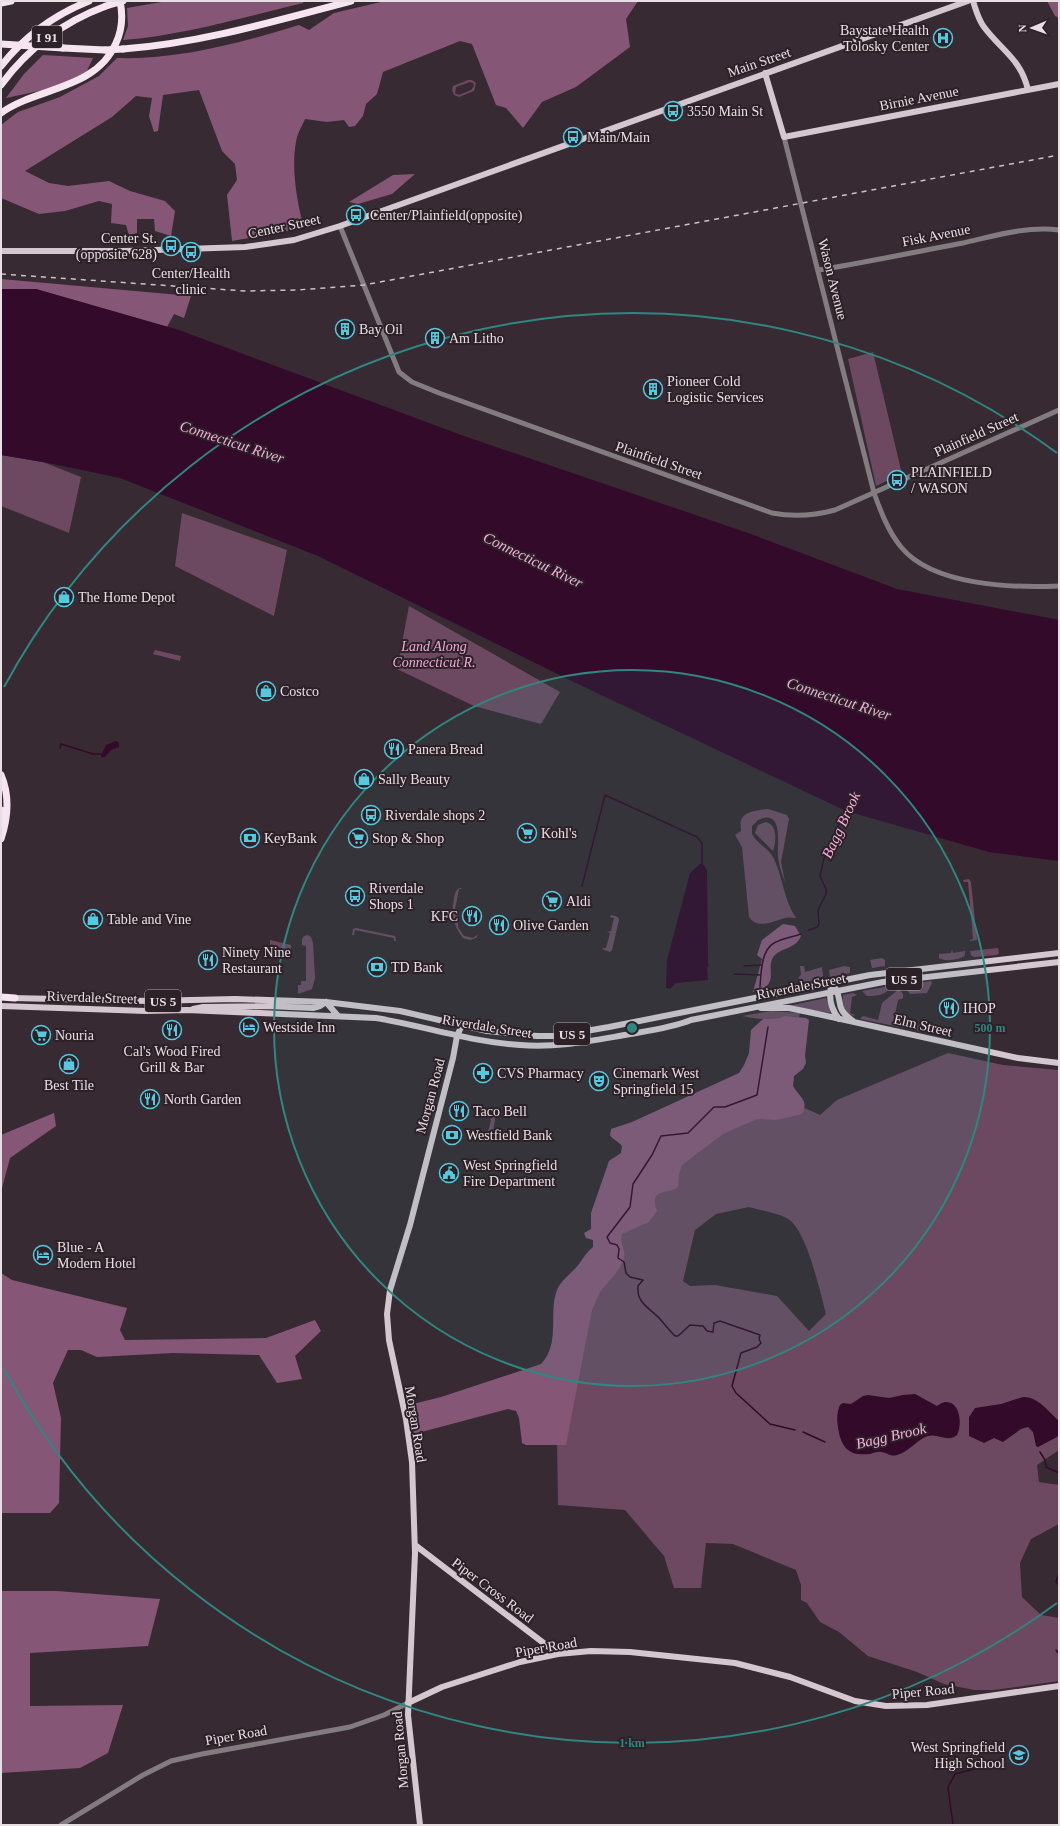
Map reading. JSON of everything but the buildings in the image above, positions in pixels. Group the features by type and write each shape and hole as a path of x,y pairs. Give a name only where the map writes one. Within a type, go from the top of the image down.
{"highway":[{"path":"1,3 12,1"},
{"name":"I 91","path":"1,66 18,46 37,30 59,16 89,1"},
{"path":"1,113 20,102 83,78 98,68 111,52 119,34 122,18 120,1"},
{"name":"I 91","path":"1,85 21,60 46,38 75,19 106,6 123,1"},
{"path":"1,44 105,50 172,44 206,38 351,1"},
{"path":"1,775 6,793 7,806 1,839"},
{"path":"1,810 1,818"},
{"path":"1,997 15,998"}],"main road":[{"name":"Main Street","path":"558,147 968,1"},
{"path":"973,1 985,28 1018,65 1024,75 1028,90"},
{"name":"Wason Avenue","path":"765,73 784,137"},
{"name":"Birnie Avenue","path":"784,137 1059,84"},
{"name":"Center Street","path":"1,251 245,247 294,240 340,226 558,147"},
{"name":"Riverdale Street","path":"15,998 148,1001 243,1000 326,1002 400,1011 487,1031 519,1035 557,1036 832,982 911,969 1059,953"},
{"name":"Riverdale Street","path":"1,1006 187,1010 201,1012 376,1018 402,1022 457,1036 517,1045 546,1046 570,1044 623,1035 883,982 1059,962"},
{"path":"832,982 837,991 840,1009 853,1022"},
{"path":"832,982 829,993 834,1012 839,1019"},
{"path":"187,1010 203,1007 268,1006 313,1008 326,1002 338,1016"},
{"name":"Elm Street","path":"750,1008 789,1008 1018,1058 1059,1063"},
{"path":"623,1035 635,1029 675,1021 676,1016 671,1014"},
{"path":"453,1023 457,1036"},
{"name":"Morgan Road","path":"420,1825 408,1704 415,1545 410,1446 406,1419 388,1340 387,1309 390,1290 405,1245 457,1036 462,1025"},
{"name":"Piper Cross Road","path":"415,1545 558,1654"},
{"name":"Piper Road","path":"408,1704 431,1691 520,1662 558,1654 579,1652 614,1652 735,1663 790,1677 855,1701 886,1706 927,1705 1059,1686"}],"street":[{"name":"Wason Avenue","path":"784,137 819,270 874,493 888,529 901,548 923,566 946,575 1002,585 1024,587 1059,586"},
{"name":"Plainfield Street","path":"340,226 399,372 412,382 772,513 790,516 806,516 835,510 1059,410"},
{"name":"Fisk Avenue","path":"819,270 883,259 1006,233 1036,229 1059,230"},
{"name":"Piper Road","path":"60,1825 143,1774 171,1761 196,1755 350,1727 408,1704"}],"green space":[{"path":"468,80 472,80 476,83 474,91 459,97 454,95 452,90 453,86","holes":["470,82 473,83 474,86 471,90 459,95 455,93 456,87"]},
{"path":"873,352 902,474 876,486 848,359"},
{"path":"1,455 43,462 81,477 69,533 1,506"},
{"path":"182,513 287,550 274,616 175,566"},
{"name":"Land Along Connecticut R.","path":"409,606 560,692 541,724 474,706 397,669"},
{"path":"155,650 181,656 180,661 153,654"},
{"path":"768,809 787,815 789,819 781,862 785,882 778,860 778,836 775,823 772,819 766,818 758,820 752,826 752,834 757,841 772,855 780,874 786,897 796,918 787,918 761,924 753,921 749,917 742,847 735,835 741,831 742,818 745,815"},
{"path":"766,822 773,827 775,834 773,851 755,833 758,825"},
{"path":"969,879 971,882 977,940 970,941 973,939 968,882 964,882 963,880"},
{"path":"460,888 463,889 459,889 454,914 458,915 458,927 464,936 473,938 478,934 476,938 470,940 463,938 457,929 454,920 453,905 456,891"},
{"path":"611,915 618,917 619,920 612,950 610,952 602,949 606,948 610,933 607,932 611,931 614,918 610,917"},
{"path":"356,928 395,936 396,941 394,941 394,938 355,930 354,935 352,935 353,929"},
{"path":"308,935 311,937 313,943 315,978 312,989 298,994 298,985 301,985 301,981 306,981 306,946 302,945 302,939 304,936"},
{"path":"270,940 291,945 291,953 283,953 283,949 271,944 272,956 270,954"},
{"path":"998,948 999,953 997,955 974,957 971,955 970,951"},
{"path":"952,949 953,953 965,951 965,955 952,960 939,958 939,954 951,953"},
{"path":"882,958 885,960 885,966 872,968 870,960"},
{"path":"800,966 804,966 805,972 822,967 823,976 818,980 803,982 798,978 801,975"},
{"path":"844,966 850,967 850,973 830,977 829,970"},
{"path":"931,981 932,983 927,993 910,994 903,985"},
{"path":"891,986 887,991 878,995 867,996 862,991"},
{"path":"899,989 903,994 903,998 898,1000 894,1019 897,1019 897,1022 917,1027 921,1023 920,1031 860,1019 863,1016 878,1020 882,1003"},
{"path":"853,993 857,995 852,997 850,1013 855,1015 854,1016 846,1011 843,1002 843,995"},
{"path":"826,998 831,1012 829,1013 788,1006"},
{"path":"771,1011 800,1013 799,1017 769,1019 742,1016"},
{"path":"948,1053 1003,1065 1059,1070 1059,1450 1037,1465 1039,1482 1059,1485 1059,1524 1031,1539 1020,1563 1022,1597 1041,1615 1059,1618 1059,1681 994,1690 974,1690 944,1684 917,1672 868,1656 839,1632 820,1622 807,1603 801,1600 801,1585 796,1570 733,1544 706,1543 701,1588 674,1588 664,1556 625,1510 558,1505 557,1439 588,1265 716,1126 800,1106 820,1115 837,1100","holes":["749,1207 789,1219 798,1230 803,1240 813,1265 826,1314 809,1331 777,1296 715,1285 690,1286 683,1281 695,1230 716,1214"]},
{"path":"493,1112 496,1114 492,1137 490,1139 487,1136 491,1120 489,1115"}],"shaded area":[{"path":"167,1 304,1 303,3 191,30 146,38 123,40 128,26 127,8"},
{"path":"385,1 638,1 626,19 630,47 576,87 542,102 523,128 506,108 496,105 472,44 460,41 383,72 377,94 366,104 363,116 355,126 349,127 344,120 327,122 305,119 298,133 294,163 297,197 304,228 232,241 227,195 237,180 235,164 222,151 199,90 163,95 158,131 154,132 149,116 152,98 136,96 112,117 25,171 49,183 68,186 109,181 130,191 165,201 175,211 171,236 155,231 154,219 137,219 137,233 129,235 126,225 111,223 112,204 99,201 65,211 39,214 1,198 1,125 18,112 60,97 99,76 117,58 163,56 209,49 299,25 309,30 334,13"},
{"path":"1047,1 1059,2 1059,18 1055,16"},
{"path":"43,55 93,58 86,73 66,82 39,91 6,98 24,74"},
{"path":"415,174 392,194 358,204 349,202 393,175"},
{"path":"1,279 191,296 184,318 174,314 167,327 36,289 1,289"},
{"path":"783,924 795,926 801,936 796,943 776,954 772,959 771,975 768,985 753,992 762,959 757,955 762,940"},
{"path":"785,1016 806,1018 809,1020 805,1056 806,1063 803,1069 794,1076 793,1086 803,1099 805,1105 802,1114 777,1120 757,1119 723,1134 682,1165 679,1174 678,1187 657,1195 655,1198 655,1203 657,1211 649,1222 622,1234 621,1240 624,1258 617,1272 600,1292 592,1310 566,1445 526,1445 522,1443 519,1418 516,1411 508,1409 414,1434 409,1405 441,1397 541,1364 547,1356 551,1347 557,1290 561,1283 593,1247 593,1240 586,1238 584,1233 591,1229 591,1213 609,1161 621,1153 622,1146 610,1135 611,1129 632,1122 739,1073 749,1053 751,1030 763,1019"},
{"path":"54,1113 56,1126 10,1158 1,1192 1,1135"},
{"path":"1,1273 12,1280 127,1308 120,1330 125,1340 266,1338 315,1320 321,1331 295,1356 302,1379 277,1383 259,1355 173,1353 97,1357 81,1350 68,1350 53,1383 61,1418 59,1503 50,1513 1,1513"},
{"path":"1,1591 57,1591 160,1599 148,1646 30,1653 30,1706 123,1705 108,1753 80,1768 1,1773"}],"water":[{"name":"Connecticut River","path":"1,289 36,289 179,330 464,436 748,533 897,589 1059,620 1059,861 989,852 846,811 580,685 318,556 120,478 1,455"},
{"path":"116,741 119,743 119,747 111,750 105,757 101,757 106,745"},
{"path":"700,864 703,864 707,870 708,964 710,965 707,967 708,980 676,983 670,989 666,988 667,960 690,873"},
{"path":"915,1394 937,1406 947,1402 952,1403 958,1411 960,1421 957,1435 950,1438 932,1435 928,1436 905,1451 895,1455 884,1452 870,1454 853,1453 843,1444 839,1433 837,1415 840,1405 843,1403 851,1404 863,1396 868,1395 889,1398"},
{"path":"1023,1397 1028,1397 1038,1402 1058,1420 1059,1435 1057,1437 1038,1447 1036,1446 1033,1432 1028,1427 1021,1429 1003,1442 994,1438 984,1443 969,1436 969,1417 975,1408 1001,1404"}],"waterway":[{"path":"60,748 61,744 93,754 102,754"},
{"path":"582,886 605,795 697,837 702,843 702,864"},
{"name":"Bagg Brook","path":"809,930 817,927 819,924 818,910 826,894 826,889 820,876 824,858 833,844 836,829 848,810"},
{"name":"Bagg Brook","path":"760,987 761,969 766,951 770,946 780,940 801,934"},
{"path":"744,966 761,965"},
{"path":"734,974 761,975"},
{"name":"Bagg Brook","path":"768,1027 757,1095 725,1107 714,1107 688,1133 661,1136 652,1155 633,1184 630,1207 607,1237 610,1243 617,1245 619,1249 618,1258 624,1262 626,1273 630,1277 643,1280 638,1286 641,1301 675,1336 678,1336 690,1325 703,1326 707,1331 713,1332 714,1323 720,1321 760,1335 759,1339 761,1343 757,1347 741,1353 732,1386 736,1393 770,1424 795,1430"},
{"name":"Bagg Brook","path":"803,1432 825,1442"},
{"name":"Bagg Brook","path":"1040,1452 1045,1460 1046,1467 1059,1473"},
{"name":"Bagg Brook","path":"1059,1573 1056,1582 1059,1585"},
{"name":"Bagg Brook","path":"1059,1604 1059,1610"},
{"name":"Bagg Brook","path":"1056,1650 1059,1654 1059,1662"},
{"name":"Bagg Brook","path":"953,1825 948,1787 955,1774 978,1768"}],"railway":[{"path":"1,274 245,291 297,290 364,285 1059,155"}],"place":[{"name":"Baystate Health Tolosky Center","path":"943,38"},
{"name":"3550 Main St","path":"673,111"},
{"name":"Main/Main","path":"573,137"},
{"name":"Center/Plainfield(opposite)","path":"356,215"},
{"name":"Center St. (opposite 628)","path":"171,246"},
{"name":"Center/Health clinic","path":"191,252"},
{"name":"Bay Oil","path":"345,329"},
{"name":"Am Litho","path":"435,338"},
{"name":"Pioneer Cold Logistic Services","path":"653,389"},
{"name":"PLAINFIELD / WASON","path":"897,480"},
{"name":"The Home Depot","path":"64,597"},
{"name":"Costco","path":"266,691"},
{"name":"Panera Bread","path":"394,749"},
{"name":"Sally Beauty","path":"364,779"},
{"name":"Riverdale shops 2","path":"371,815"},
{"name":"Kohl's","path":"527,833"},
{"name":"KeyBank","path":"250,838"},
{"name":"Stop & Shop","path":"358,838"},
{"name":"Riverdale Shops 1","path":"355,896"},
{"name":"Aldi","path":"552,901"},
{"name":"KFC","path":"472,916"},
{"name":"Table and Vine","path":"93,919"},
{"name":"Olive Garden","path":"499,925"},
{"name":"Ninety Nine Restaurant","path":"208,960"},
{"name":"TD Bank","path":"377,967"},
{"name":"IHOP","path":"949,1008"},
{"name":"Westside Inn","path":"249,1027"},
{"name":"Cal's Wood Fired Grill & Bar","path":"172,1030"},
{"name":"Nouria","path":"41,1035"},
{"name":"Best Tile","path":"69,1064"},
{"name":"CVS Pharmacy","path":"483,1073"},
{"name":"Cinemark West Springfield 15","path":"599,1081"},
{"name":"North Garden","path":"150,1099"},
{"name":"Taco Bell","path":"459,1111"},
{"name":"Westfield Bank","path":"452,1135"},
{"name":"West Springfield Fire Department","path":"449,1173"},
{"name":"Blue - A Modern Hotel","path":"43,1255"},
{"name":"West Springfield High School","path":"1019,1755"}]}
